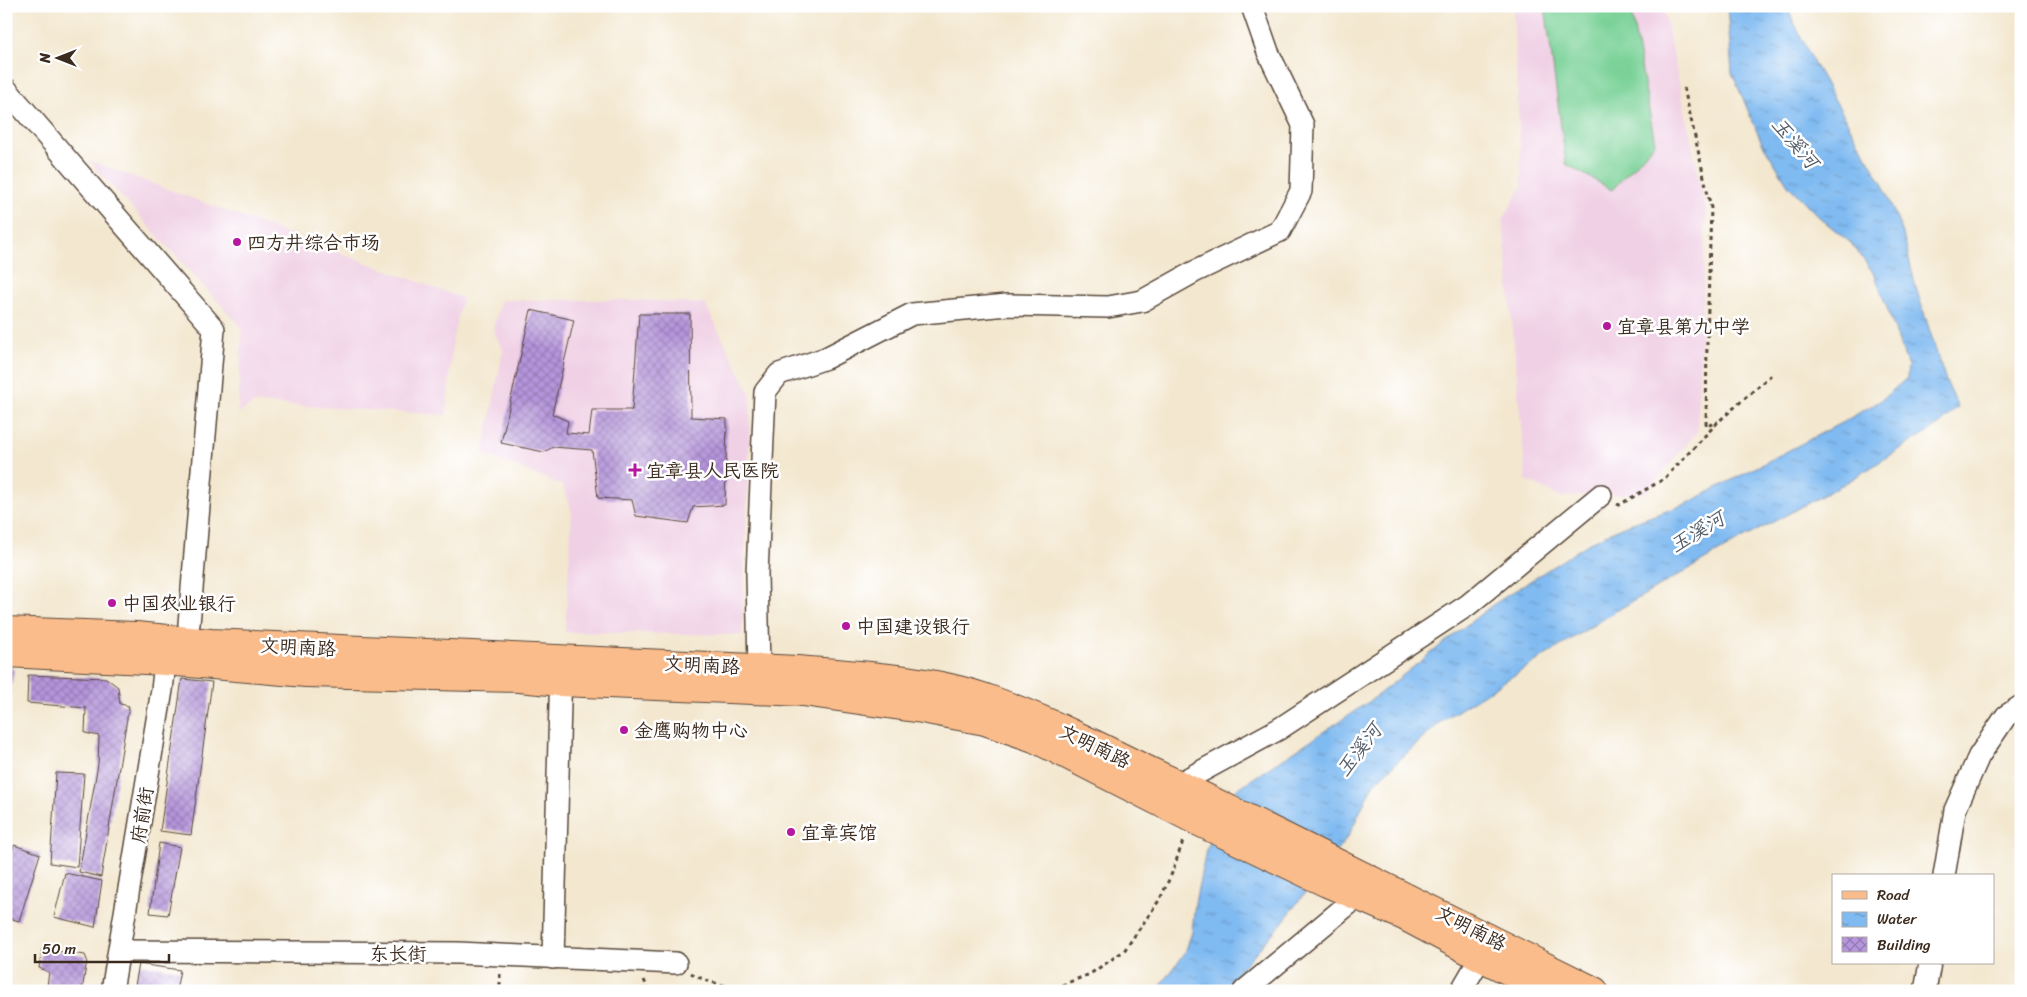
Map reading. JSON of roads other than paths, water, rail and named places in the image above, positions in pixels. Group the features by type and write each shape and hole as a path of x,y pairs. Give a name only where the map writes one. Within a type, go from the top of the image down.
{"main road":[{"path":"6,631 174,641"},
{"name":"文明南路","path":"174,641 561,671 759,668 870,676 952,689 990,700 1075,734 1146,771 1212,801 1337,875 1367,888 1486,948 1594,991"},
{"path":"6,654 174,641"},
{"path":"561,671 803,692 922,709 985,722 1034,738 1106,777 1213,829 1337,875"},
{"path":"1486,948 1549,991"}],"street":[{"path":"759,668 757,574 765,392 779,374 826,358 912,314 1007,305 1108,307 1142,301 1194,272 1280,231 1301,191 1303,125 1268,52 1252,6"},
{"name":"府前街","path":"6,89 214,329 174,641 112,991"},
{"path":"1178,784 1279,729 1468,605 1601,495"},
{"path":"553,958 561,671"},
{"path":"1944,874 1955,810 1979,756 2006,716 2021,706"},
{"path":"1244,991 1367,888"},
{"path":"1461,991 1486,948"},
{"name":"东长街","path":"120,951 458,954 676,963"},
{"path":"1925,991 1930,964"}],"water":[{"name":"玉溪河","path":"1727,6 1786,6 1815,65 1883,185 1903,234 1916,288 1946,381 1958,407 1940,424 1851,480 1736,542 1616,611 1443,720 1373,784 1349,835 1282,923 1221,991 1157,991 1185,953 1192,932 1195,903 1206,850 1237,789 1370,701 1491,606 1591,542 1621,527 1686,504 1880,401 1907,378 1908,366 1875,275 1851,243 1819,217 1788,185 1762,143 1732,73"}],"place":[{"name":"四方井综合市场","path":"237,242"},
{"name":"宜章县第九中学","path":"1607,326"},
{"name":"宜章县人民医院","path":"635,470"},
{"name":"中国农业银行","path":"112,603"},
{"name":"中国建设银行","path":"846,626"},
{"name":"金鹰购物中心","path":"624,730"},
{"name":"宜章宾馆","path":"791,832"}]}
